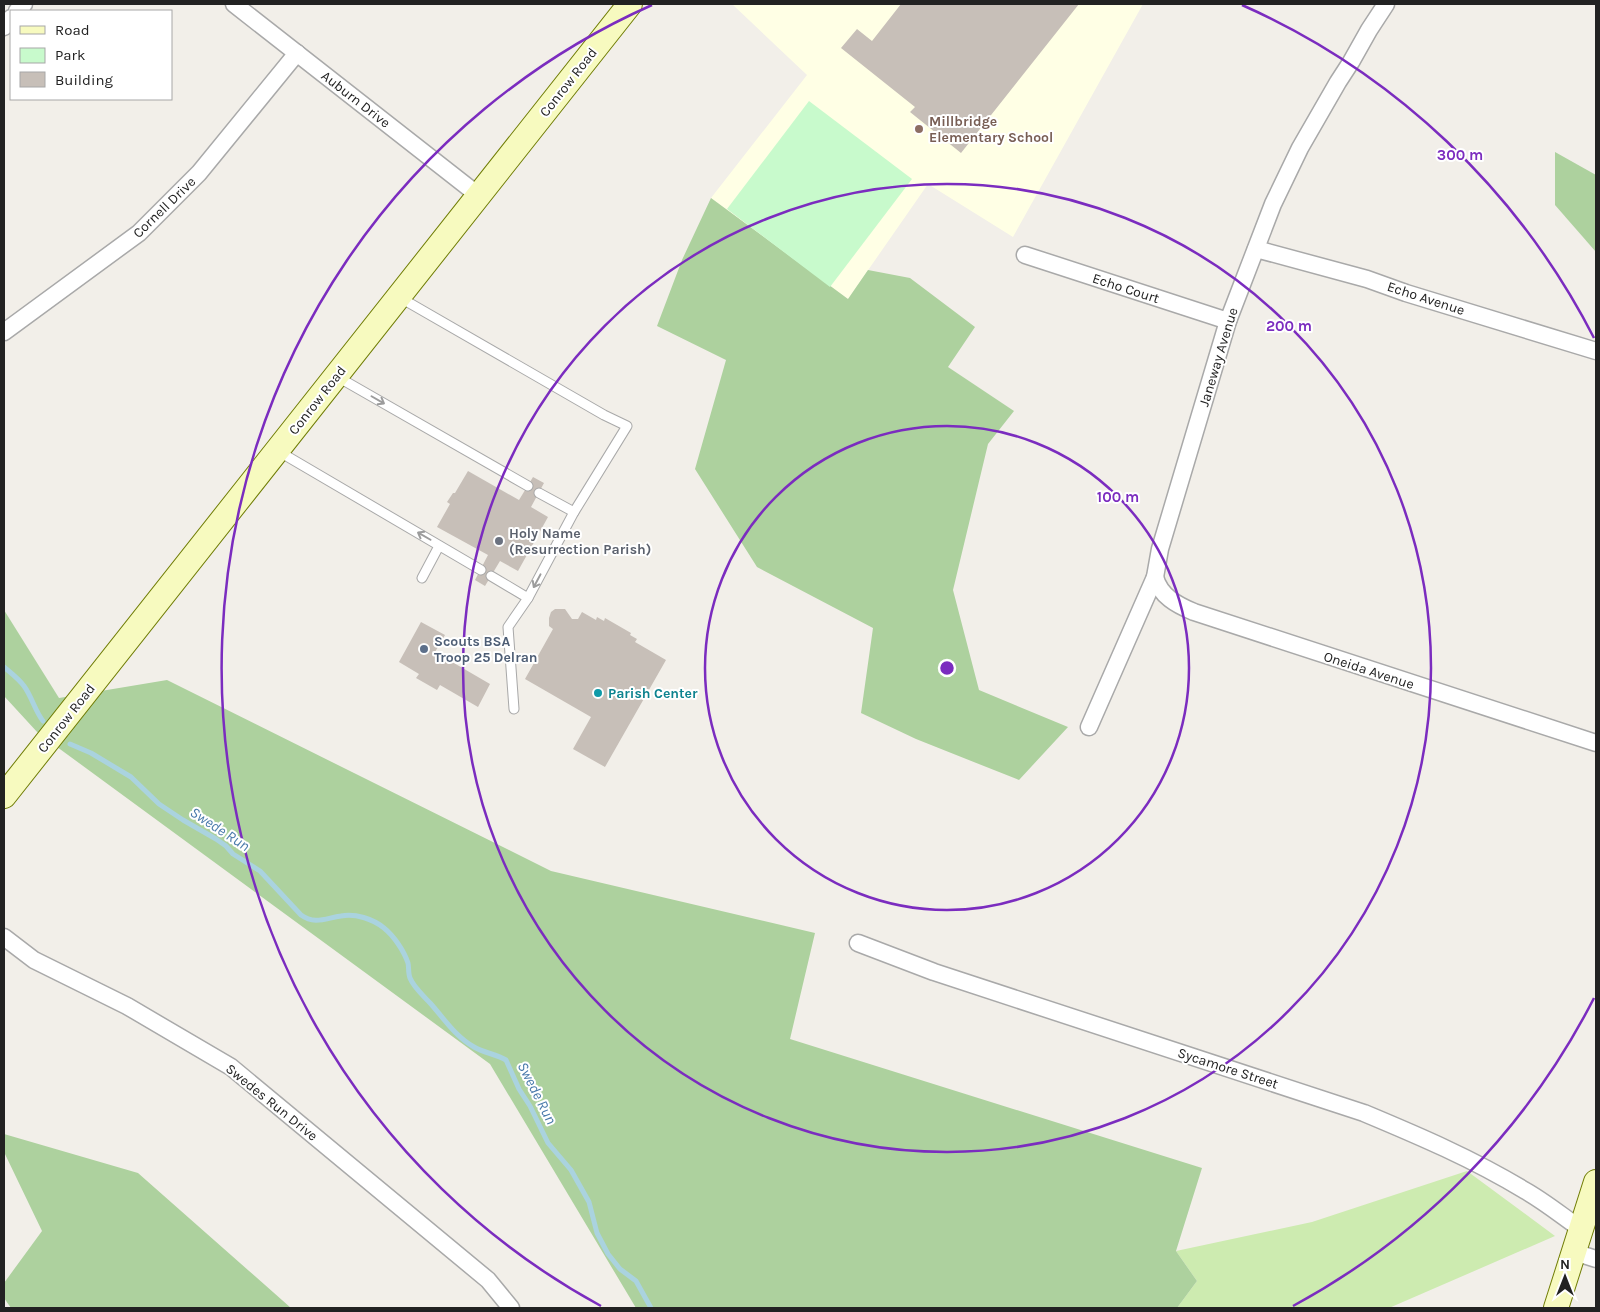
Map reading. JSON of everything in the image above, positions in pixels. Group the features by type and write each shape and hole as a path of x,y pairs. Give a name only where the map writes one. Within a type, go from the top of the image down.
{"street":[{"name":"Auburn Drive","path":"234,4 478,195"},
{"name":"Conrow Road","path":"4,796 630,4"},
{"name":"Janeway Avenue","path":"1089,727 1156,577 1160,549 1228,321 1273,204 1300,148 1386,4"},
{"name":"Cornell Drive","path":"4,332 139,234 199,173 297,53"},
{"name":"Echo Avenue","path":"1256,249 1367,279 1596,351"},
{"name":"Echo Court","path":"1025,255 1228,321"},
{"name":"Oneida Avenue","path":"1156,577 1157,584 1162,593 1179,606 1194,612 1596,743"},
{"name":"Swedes Run Drive","path":"4,937 34,960 127,1006 231,1067 488,1280 511,1308"},
{"name":"Sycamore Street","path":"858,943 934,972 1364,1113 1479,1164 1526,1191 1581,1229"},
{"path":"1556,1308 1585,1256 1581,1229 1596,1182"}],"lane":[{"path":"398,296 604,415 627,426 574,512 528,598 508,627 514,709"},
{"path":"336,376 528,486"},
{"path":"277,450 481,570"},
{"path":"539,493 574,512"},
{"path":"422,578 439,546"},
{"path":"491,576 528,598"}],"shaded area":[{"name":"Millbridge Elementary School","path":"732,4 1143,4 1013,237 928,184 848,299 711,198 807,75"}],"green space":[{"path":"809,101 912,179 830,287 727,209"},
{"path":"1555,152 1596,175 1596,252 1555,205"},
{"path":"711,198 848,299 868,270 910,278 975,327 948,367 1014,411 988,444 953,590 979,690 1068,727 1019,780 916,739 861,713 873,628 757,567 695,469 726,360 657,326 682,260"},
{"path":"4,610 59,698 167,680 551,871 815,933 790,1039 1202,1168 1176,1251 1197,1281 1177,1308 636,1308 490,1064 38,733 4,696"},
{"path":"4,1134 138,1173 291,1308 11,1308 4,1298 4,1283 42,1231 4,1152"},
{"path":"1467,1171 1555,1236 1389,1308 1177,1308 1197,1281 1176,1251 1312,1222"}],"building":[{"path":"901,4 1079,4 961,153 910,112 915,107 841,48 857,29 872,41"},
{"name":"Holy Name (Resurrection Parish)","path":"468,471 519,500 533,477 544,483 531,507 548,517 518,571 500,561 485,586 475,580 488,555 437,527 450,504 447,502 455,493"},
{"name":"Parish Center","path":"555,609 565,609 572,619 578,619 582,612 596,620 597,617 604,621 605,618 631,633 630,635 637,639 635,642 666,660 605,767 573,749 591,717 525,679 553,629 549,626 549,618 551,612"},
{"path":"421,622 445,635 435,652 490,684 478,707 440,685 437,690 416,678 419,674 399,662"}],"waterway":[{"name":"Swede Run","path":"4,667 24,686 43,721"},
{"name":"Swede Run","path":"70,744 91,753 131,777 159,804 216,839 233,854 260,871 306,918 321,920 346,915 358,916 375,922 388,931 404,954 412,982 451,1028 474,1047 506,1060 548,1143 571,1170 589,1202 597,1233 608,1254 620,1269 636,1281 651,1308"}],"place":[{"name":"Millbridge Elementary School","path":"919,129"},
{"name":"Holy Name (Resurrection Parish)","path":"499,541"},
{"name":"Scouts BSA Troop 25 Delran","path":"424,649"},
{"name":"Parish Center","path":"598,693"}]}
